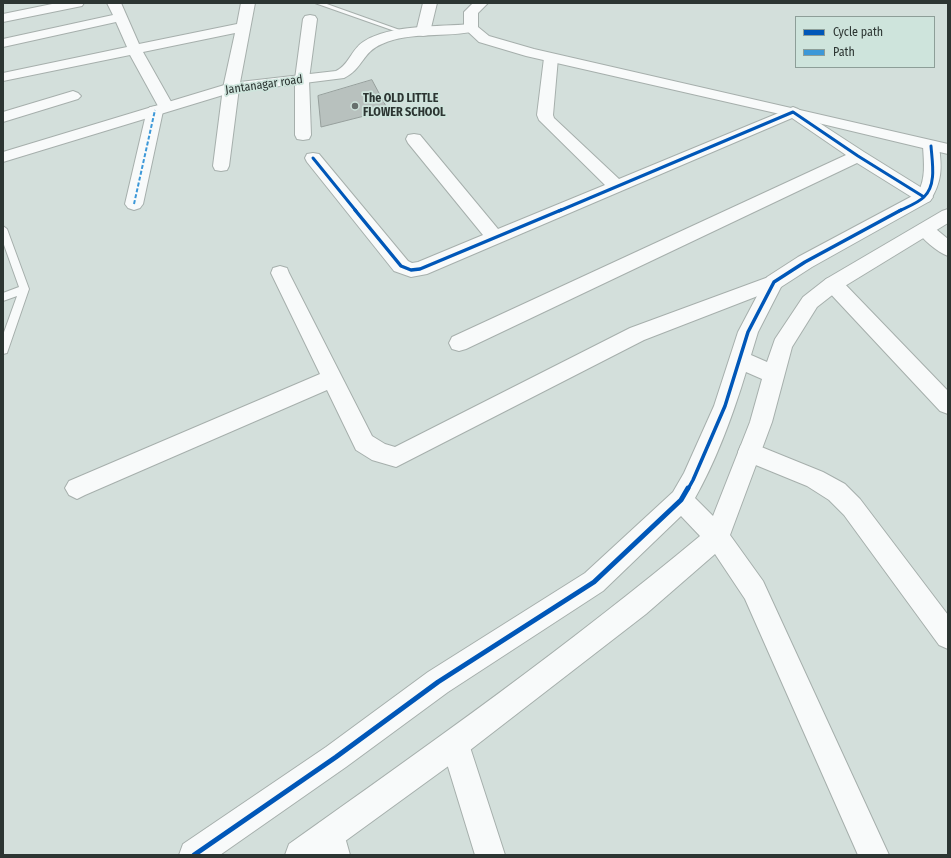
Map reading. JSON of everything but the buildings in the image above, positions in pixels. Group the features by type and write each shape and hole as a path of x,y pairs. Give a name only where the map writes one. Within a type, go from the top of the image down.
{"street":[{"path":"3,18 77,3"},
{"path":"114,3 160,109 134,204"},
{"path":"221,166 231,88 248,3"},
{"path":"423,32 430,3"},
{"path":"280,273 364,443 380,453 396,457 637,334 774,282 805,262 924,197 932,184 933,171 940,148 792,112 551,58 484,38 471,28 472,12 481,3"},
{"path":"3,44 121,17"},
{"path":"303,136 302,79 310,19"},
{"path":"3,77 242,27"},
{"name":"Jantanagar road","path":"3,157 231,88 339,75 347,72 352,67 360,52 368,45 385,39 423,32 471,28"},
{"path":"551,58 545,115 546,120 616,186"},
{"path":"3,117 73,96"},
{"path":"792,112 858,156 924,197"},
{"path":"313,158 401,266 411,270 420,269 792,112"},
{"path":"414,139 495,237"},
{"path":"459,343 858,156"},
{"path":"300,855 332,845 455,744 637,605 717,537 761,422 782,345 810,302 833,284 948,215"},
{"path":"925,229 948,249"},
{"path":"194,855 336,757 438,682 594,582 681,500 693,480 725,406 748,332 774,282"},
{"path":"833,284 948,405"},
{"path":"739,359 774,375"},
{"path":"77,488 333,378"},
{"path":"749,452 815,479 837,492 852,507 948,636"},
{"path":"681,500 717,537 754,590 874,855"},
{"path":"455,744 490,855"}],"lane":[{"path":"318,3 408,34"},
{"path":"3,229 24,289 3,350"},
{"path":"3,297 24,289"}],"marked path":[{"path":"134,204 155,110"}],"cycle path":[{"path":"313,158 401,266 411,270 420,269 793,112 858,156 924,197"},
{"path":"194,855 336,757 438,682 594,582 681,500 693,480 725,406 748,332 774,282 805,262 924,197 928,190 933,173 931,146"}],"place":[{"name":"The OLD LITTLE FLOWER SCHOOL","path":"355,106"}]}
